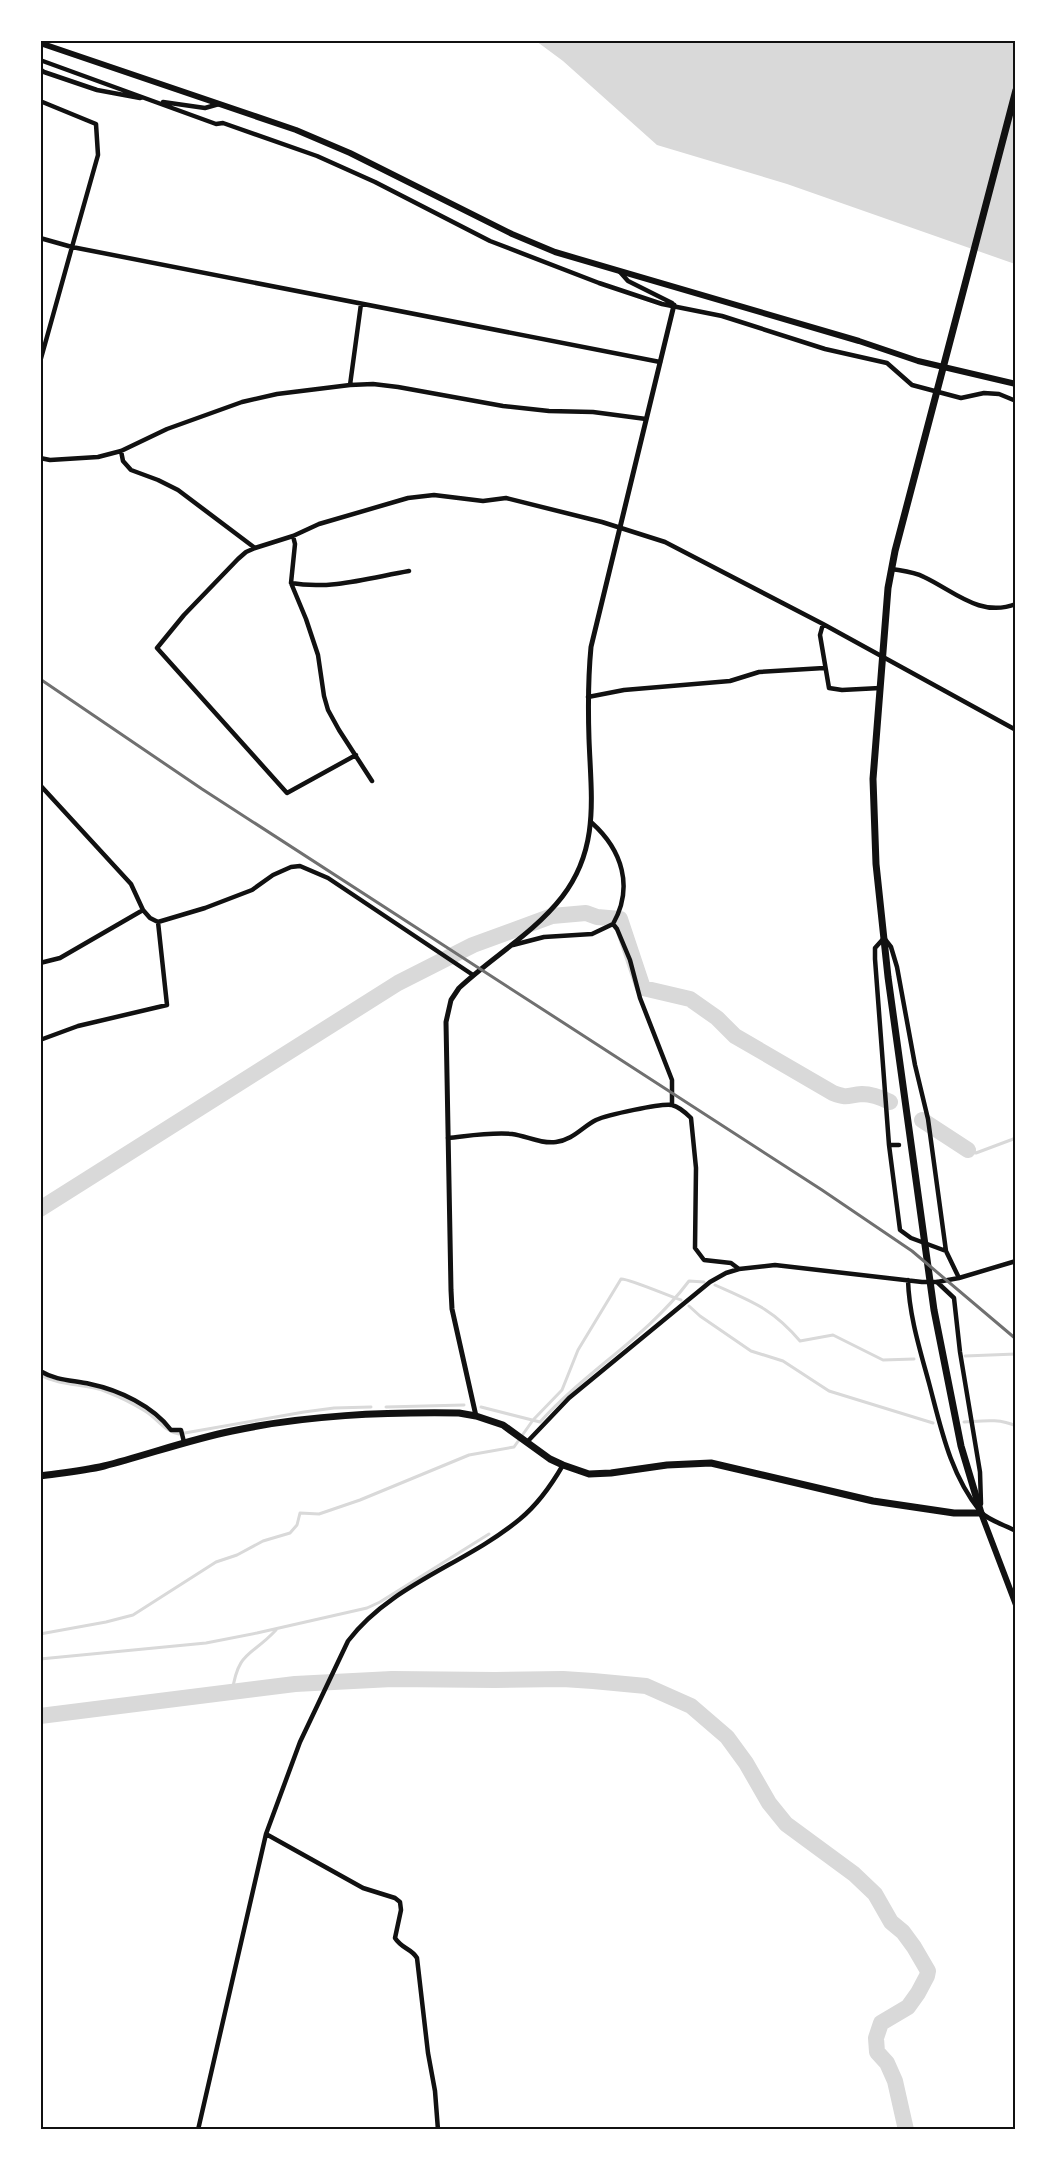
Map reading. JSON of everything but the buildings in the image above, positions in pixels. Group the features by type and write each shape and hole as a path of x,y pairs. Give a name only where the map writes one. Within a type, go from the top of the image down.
{"main road":[{"path":"40,43 296,130 350,153 544,248 620,273 1016,384"},
{"path":"1016,90 895,551 888,588 873,778 876,864 884,938 934,1310 961,1446 981,1513 1016,1605"},
{"path":"40,1476 102,1467 183,1437 284,1421 342,1414 451,1413 476,1416 503,1425 550,1459 589,1474 667,1465 711,1463 873,1501 954,1513 981,1513"}],"street":[{"path":"40,60 216,124 223,123 317,156 375,182 490,241 562,270 662,304 723,316 825,348 887,363 912,385 962,398 984,393 1016,401"},
{"path":"40,69 97,90 205,108 219,104"},
{"path":"40,101 96,124 98,155 40,362"},
{"path":"40,238 72,247 660,362"},
{"path":"620,273 628,281 674,305"},
{"path":"350,385 361,304"},
{"path":"476,1416 452,1309 446,1022 451,1000 459,988 527,933 561,898 576,875 592,823 588,696 591,647 674,305"},
{"path":"40,458 50,460 98,457 121,451 167,429 242,402 277,394 350,385 390,386 549,411 593,412 646,419"},
{"path":"1006,397 1016,396"},
{"path":"121,451 123,461 131,471 178,490 255,548"},
{"path":"356,755 287,794 157,648 184,615 246,552 293,536 319,524 408,498 434,495 483,501 506,498 535,504 665,542 823,624 1016,730"},
{"path":"293,536 296,544 291,583 318,655 328,710 372,781"},
{"path":"892,569 923,576 976,605 992,609 1016,604"},
{"path":"291,583 312,587 409,571"},
{"path":"823,624 820,634 829,688 842,690 880,688"},
{"path":"588,696 624,690 730,681 759,672 824,668"},
{"path":"40,785 131,884 143,910 150,918 158,922 205,908 252,890 273,875 291,867 300,866 328,878 473,975"},
{"path":"509,947 544,937 592,934 613,924 624,897 623,879 612,847 603,833 592,823"},
{"path":"40,963 60,958 143,910"},
{"path":"40,1040 78,1026 167,1005 158,922"},
{"path":"613,924 630,960 640,998 672,1080 672,1105"},
{"path":"946,1251 911,1238 900,1230 889,1145 875,959 875,948 884,938 891,947 897,967 915,1065 928,1119 946,1251 959,1278"},
{"path":"448,1138 512,1134 540,1141 557,1142 571,1137 595,1120 605,1116 672,1105 686,1112 691,1118 696,1168 695,1248 704,1260 732,1263 739,1269"},
{"path":"922,1143 930,1142"},
{"path":"889,1145 899,1145"},
{"path":"528,1441 569,1398 710,1282 726,1273 739,1269 775,1265 937,1282 1016,1261"},
{"path":"908,1280 909,1299 941,1428 959,1480 981,1513 1016,1531"},
{"path":"937,1282 954,1298 960,1352 980,1472 981,1513"},
{"path":"40,1371 59,1380 90,1384 111,1390 153,1411 171,1430 181,1430 183,1437"},
{"path":"198,2130 266,1834 300,1742 348,1641 376,1611 521,1518 553,1482 563,1465"},
{"path":"266,1834 363,1888 395,1898 400,1902 395,1938 400,1946 414,1953 417,1958 438,2130"}],"shaded area":[{"path":"536,41 1015,41 1015,264 787,184 657,145 563,61"}],"waterway":[{"path":"40,1209 398,983 473,945 552,916 586,913 597,917 620,919 643,988 690,999 717,1018 735,1036 833,1093 845,1096 869,1095 890,1102"},
{"path":"922,1120 968,1150"},
{"path":"968,1150 976,1153 1016,1138"},
{"path":"40,1634 133,1615 216,1562 237,1555 263,1541 290,1533 297,1525 300,1513 319,1514 360,1500 469,1455 514,1447 533,1420 562,1390 578,1350 621,1279 681,1300"},
{"path":"481,1407 540,1422 558,1403 654,1320 689,1281 704,1282"},
{"path":"715,1285 771,1314 800,1341 833,1335 883,1360 914,1359"},
{"path":"689,1306 751,1351 783,1361 829,1391 933,1423"},
{"path":"965,1356 1016,1354"},
{"path":"40,1375 48,1379 99,1389 112,1394 141,1408 165,1428 179,1434 304,1412 371,1407"},
{"path":"386,1407 464,1405"},
{"path":"964,1422 997,1421 1016,1426"},
{"path":"40,1659 206,1643 367,1608 489,1534"},
{"path":"232,1693 242,1661 276,1630"},
{"path":"40,1716 295,1684 392,1679 593,1681 646,1686 691,1706 727,1737 746,1763 769,1803 786,1824 854,1874 875,1894 891,1922 903,1932 928,1971 918,1993 908,2007 881,2023 876,2038 877,2052 887,2063 895,2081 906,2130"}],"railway":[{"path":"40,679 202,789 822,1190 912,1251 1016,1339"}]}
